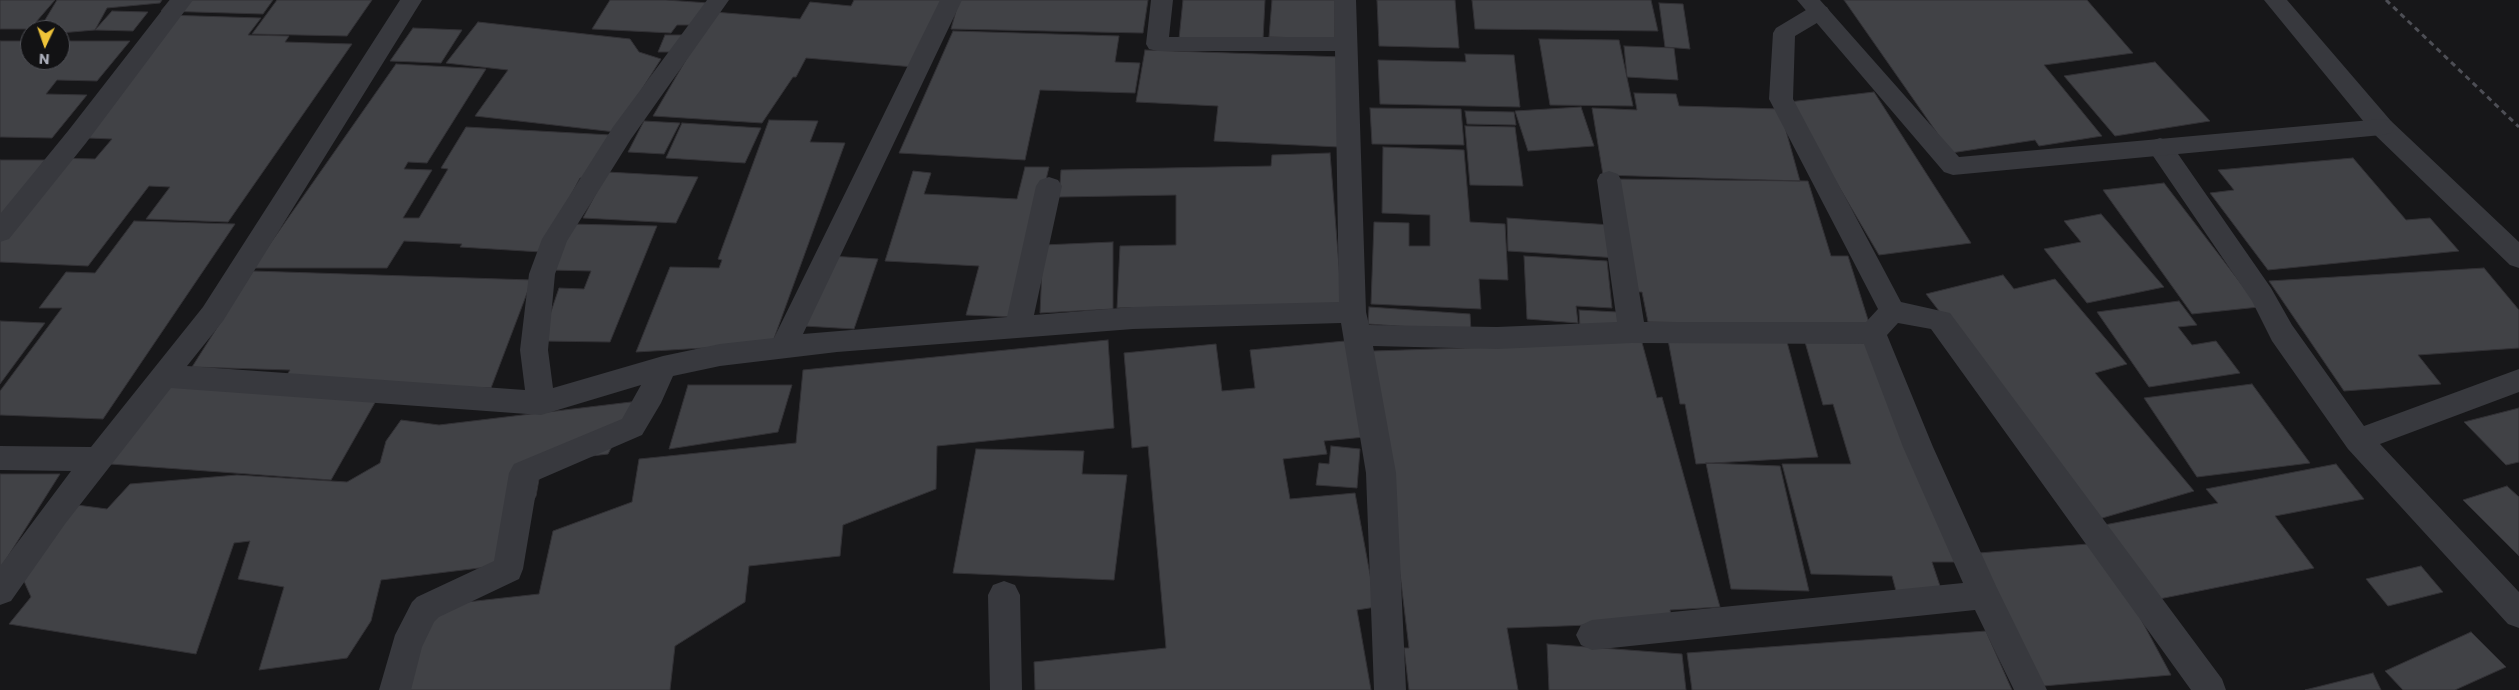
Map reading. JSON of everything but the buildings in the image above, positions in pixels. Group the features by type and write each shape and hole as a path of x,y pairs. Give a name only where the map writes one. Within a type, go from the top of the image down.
{"street":[{"path":"0,232 77,137 182,0"},
{"path":"0,591 54,515 213,314 412,0"},
{"path":"541,402 534,350 542,274 555,239 622,133 718,0"},
{"path":"782,349 951,0"},
{"path":"1162,0 1157,44 1346,44"},
{"path":"1345,0 1355,323 1381,473 1390,690"},
{"path":"2275,0 2382,127 2519,258"},
{"path":"1892,311 1781,99 1784,34 1813,6 1953,166 2382,127"},
{"path":"2160,147 2262,295 2282,334 2358,440 2519,614"},
{"path":"1609,180 1632,332"},
{"path":"1018,327 1049,186"},
{"path":"164,376 541,402 663,366 720,355 837,341 1134,318 1355,323 1497,338 1632,332 1873,333 1892,311"},
{"path":"1892,311 1940,320 2210,690"},
{"path":"1873,333 1918,447 1984,595 2031,690"},
{"path":"395,690 406,644 423,612 428,607 508,569 524,473 632,427 651,395 663,366"},
{"path":"2358,440 2519,380"},
{"path":"0,458 99,459"},
{"path":"1004,595 1006,690"},
{"path":"1592,635 1984,595"}],"railway":[{"path":"2386,0 2519,127"}]}
